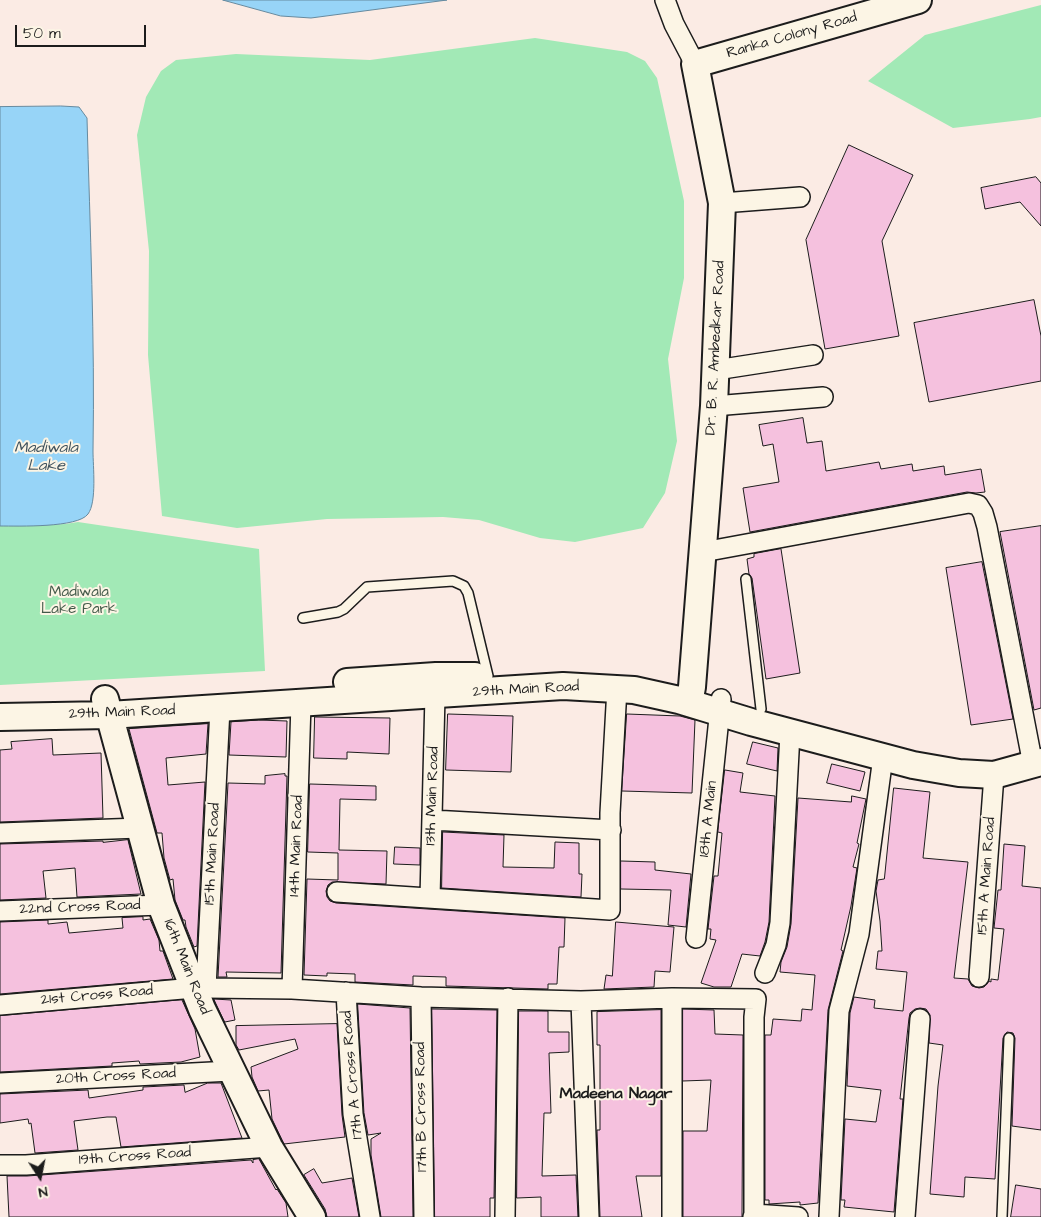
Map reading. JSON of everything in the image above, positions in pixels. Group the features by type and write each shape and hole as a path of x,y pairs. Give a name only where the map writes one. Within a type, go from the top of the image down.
{"main road":[{"name":"Ranka Colony Road","path":"695,64 918,0"},
{"name":"Dr. B. R. Ambedkar Road","path":"691,695 714,406 722,203 695,64"},
{"name":"29th Main Road","path":"0,717 436,676 572,674 634,676 691,695 790,733 913,764 959,773 994,775 1036,756"},
{"name":"29th Main Road","path":"0,701 107,707 220,708 563,686 617,688 691,695"},
{"name":"29th Main Road","path":"721,706 761,709 962,758 990,759 1036,756"},
{"name":"16th Main Road","path":"107,707 161,905 200,988 202,1009 269,1147 312,1217"}],"street":[{"name":"Dr. B. R. Ambedkar Road","path":"665,0 674,24 695,64"},
{"path":"722,203 800,197"},
{"path":"716,370 813,355"},
{"path":"714,406 822,397"},
{"path":"703,552 968,503 978,505 987,527 1036,756"},
{"path":"337,892 610,910 610,830 617,688"},
{"name":"13th Main Road","path":"430,898 436,695"},
{"name":"14th Main Road","path":"292,989 301,703"},
{"name":"18th A Main","path":"696,938 721,706"},
{"name":"15th Main Road","path":"200,988 220,708"},
{"path":"765,973 776,945 780,923 790,733"},
{"path":"829,1217 839,1011 859,934 883,756"},
{"name":"15th A Main Road","path":"979,976 994,775"},
{"path":"432,820 610,830"},
{"path":"0,833 140,828"},
{"name":"22nd Cross Road","path":"0,911 161,905"},
{"name":"21st Cross Road","path":"0,1005 200,988 292,989 421,998 508,998 581,1001 672,998 756,999 754,1017 754,1216"},
{"name":"17th A Cross Road","path":"346,992 353,1114 370,1217"},
{"name":"17th B Cross Road","path":"421,998 424,1217"},
{"path":"505,1217 508,998"},
{"path":"672,998 672,1217"},
{"path":"581,1001 588,1217"},
{"path":"905,1217 920,1019"},
{"name":"20th Cross Road","path":"0,1083 231,1071"},
{"name":"19th Cross Road","path":"0,1165 36,1165 269,1147"},
{"path":"754,1216 798,1217"}],"lane":[{"path":"746,579 761,709"},
{"path":"303,618 338,612 367,587 454,581 464,586 468,593 488,676"},
{"path":"1002,1217 1009,1038"}],"green space":[{"path":"1041,5 1041,117 953,128 868,81 925,35"},
{"path":"535,38 627,52 645,61 657,78 684,201 684,278 668,359 677,441 665,493 643,528 575,542 540,538 479,520 443,517 327,519 237,528 162,516 148,355 149,251 137,135 146,97 161,71 176,60 236,54 370,60"},
{"name":"Madiwala Lake Park","path":"78,522 259,549 265,671 0,685 0,526"}],"water":[{"path":"223,0 447,0 311,18 281,16"},
{"name":"Madiwala Lake","path":"0,107 79,107 87,118 93,326 93,501 88,514 82,519 73,522 33,526 0,526"}],"building":[{"path":"849,145 913,175 882,241 899,336 825,349 806,240"},
{"path":"1036,177 1041,183 1041,226 1020,202 985,209 981,188"},
{"path":"1034,300 1041,336 1041,381 929,402 914,323"},
{"path":"803,418 807,443 822,441 826,471 879,462 881,469 912,464 913,471 944,466 945,475 981,469 985,492 967,492 750,532 743,488 779,482 773,444 763,446 759,425"},
{"path":"1041,526 1041,708 1034,710 1000,532"},
{"path":"781,549 800,673 766,679 752,578 749,574 747,559 754,557 754,554"},
{"path":"982,562 1013,719 971,725 946,568"},
{"path":"448,714 513,716 511,772 446,770"},
{"path":"627,714 680,716 695,720 692,793 622,791"},
{"path":"315,717 390,718 389,754 347,752 347,759 314,758"},
{"path":"287,721 286,757 229,755 231,722"},
{"path":"208,724 206,754 166,758 168,785 205,782 197,946 194,947 185,920 183,920 175,900 173,879 170,880 164,858 162,833 157,833 129,729"},
{"path":"52,739 53,755 101,753 103,818 0,822 0,750 12,749 11,742"},
{"path":"753,742 778,748 777,771 747,764"},
{"path":"832,764 865,772 860,791 827,783"},
{"path":"725,770 743,773 740,792 775,796 769,922 760,956 742,954 731,987 714,987 701,983 716,940 710,939 711,929 708,929 714,876 718,876 722,833 718,832"},
{"path":"285,774 287,776 281,973 226,972 227,977 218,977 228,783 265,784 265,776"},
{"path":"310,784 376,786 376,800 340,799 339,850 387,851 386,884 332,882 328,885 326,891 330,901 336,903 565,918 564,947 559,947 557,984 548,984 548,989 446,986 446,977 413,976 413,985 355,982 355,974 327,973 327,976 304,975 307,879 338,880 338,853 308,852"},
{"path":"894,788 930,792 923,858 968,862 954,978 968,979 972,986 984,987 989,981 991,982 991,979 998,980 1004,929 994,928 998,890 1001,890 1004,844 1025,846 1022,886 1041,888 1041,1130 1012,1126 1015,1038 1013,1033 1007,1032 1003,1038 995,1179 965,1177 964,1197 930,1194 943,1045 929,1043 930,1015 926,1009 915,1009 910,1013 909,1018 900,1099 903,1099 894,1212 844,1207 845,1200 841,1200 845,1119 876,1122 881,1090 847,1086 850,1013 854,997 875,1000 874,1008 903,1011 907,972 876,969 878,951 882,951 876,891 878,880 884,879"},
{"path":"852,796 866,799 857,843 859,844 853,867 857,868 841,950 843,951 828,1010 818,1203 800,1205 800,1202 769,1204 769,1200 765,1200 765,1035 771,1035 773,1019 801,1021 802,1009 812,1010 815,975 780,972 791,924 798,798 851,802"},
{"path":"443,832 504,835 503,867 554,868 555,842 579,843 579,874 582,874 581,897 442,888"},
{"path":"128,840 141,894 77,897 75,868 43,871 46,898 0,900 0,844"},
{"path":"395,847 420,848 420,865 394,864"},
{"path":"621,861 655,862 655,870 691,874 686,927 668,925 671,890 621,889"},
{"path":"143,917 143,920 150,919 159,940 160,951 163,951 173,979 0,994 0,922 48,920 48,924 67,922 69,933 123,928 122,918"},
{"path":"616,922 674,927 670,972 655,971 654,987 604,989 606,975 612,976"},
{"path":"214,999 231,1000 235,1020 225,1022"},
{"path":"182,1000 195,1029 200,1057 181,1062 140,1064 139,1061 112,1063 112,1066 0,1072 0,1016"},
{"path":"358,1004 410,1008 413,1217 381,1217 371,1155 371,1139 381,1133 368,1135 364,1113"},
{"path":"432,1009 497,1010 494,1198 490,1198 490,1217 435,1217"},
{"path":"683,1009 714,1010 715,1034 743,1035 742,1217 683,1217 683,1131 707,1131 711,1080 683,1081"},
{"path":"661,1010 661,1176 636,1176 642,1217 600,1217 597,1130 600,1130 600,1045 597,1045 597,1012"},
{"path":"519,1011 548,1011 548,1032 569,1032 569,1052 549,1053 551,1113 544,1113 542,1176 576,1175 578,1217 541,1217 541,1197 517,1198"},
{"path":"337,1024 345,1137 284,1144 272,1119 269,1090 258,1091 252,1077 251,1067 298,1049 295,1039 239,1050 236,1045 236,1026"},
{"path":"208,1083 221,1083 242,1138 121,1147 116,1117 107,1117 74,1121 78,1150 35,1153 31,1123 29,1124 28,1119 0,1123 0,1094 88,1090 89,1098 143,1090 143,1087 184,1085 185,1092"},
{"path":"259,1159 276,1190 286,1203 288,1217 9,1217 7,1176 251,1160 253,1163 253,1160"},
{"path":"314,1169 322,1183 352,1178 359,1217 327,1217 325,1209 304,1175"},
{"path":"1016,1185 1041,1189 1041,1217 1011,1217"}],"district":[{"name":"Madeena Nagar","path":"616,1095"}]}
